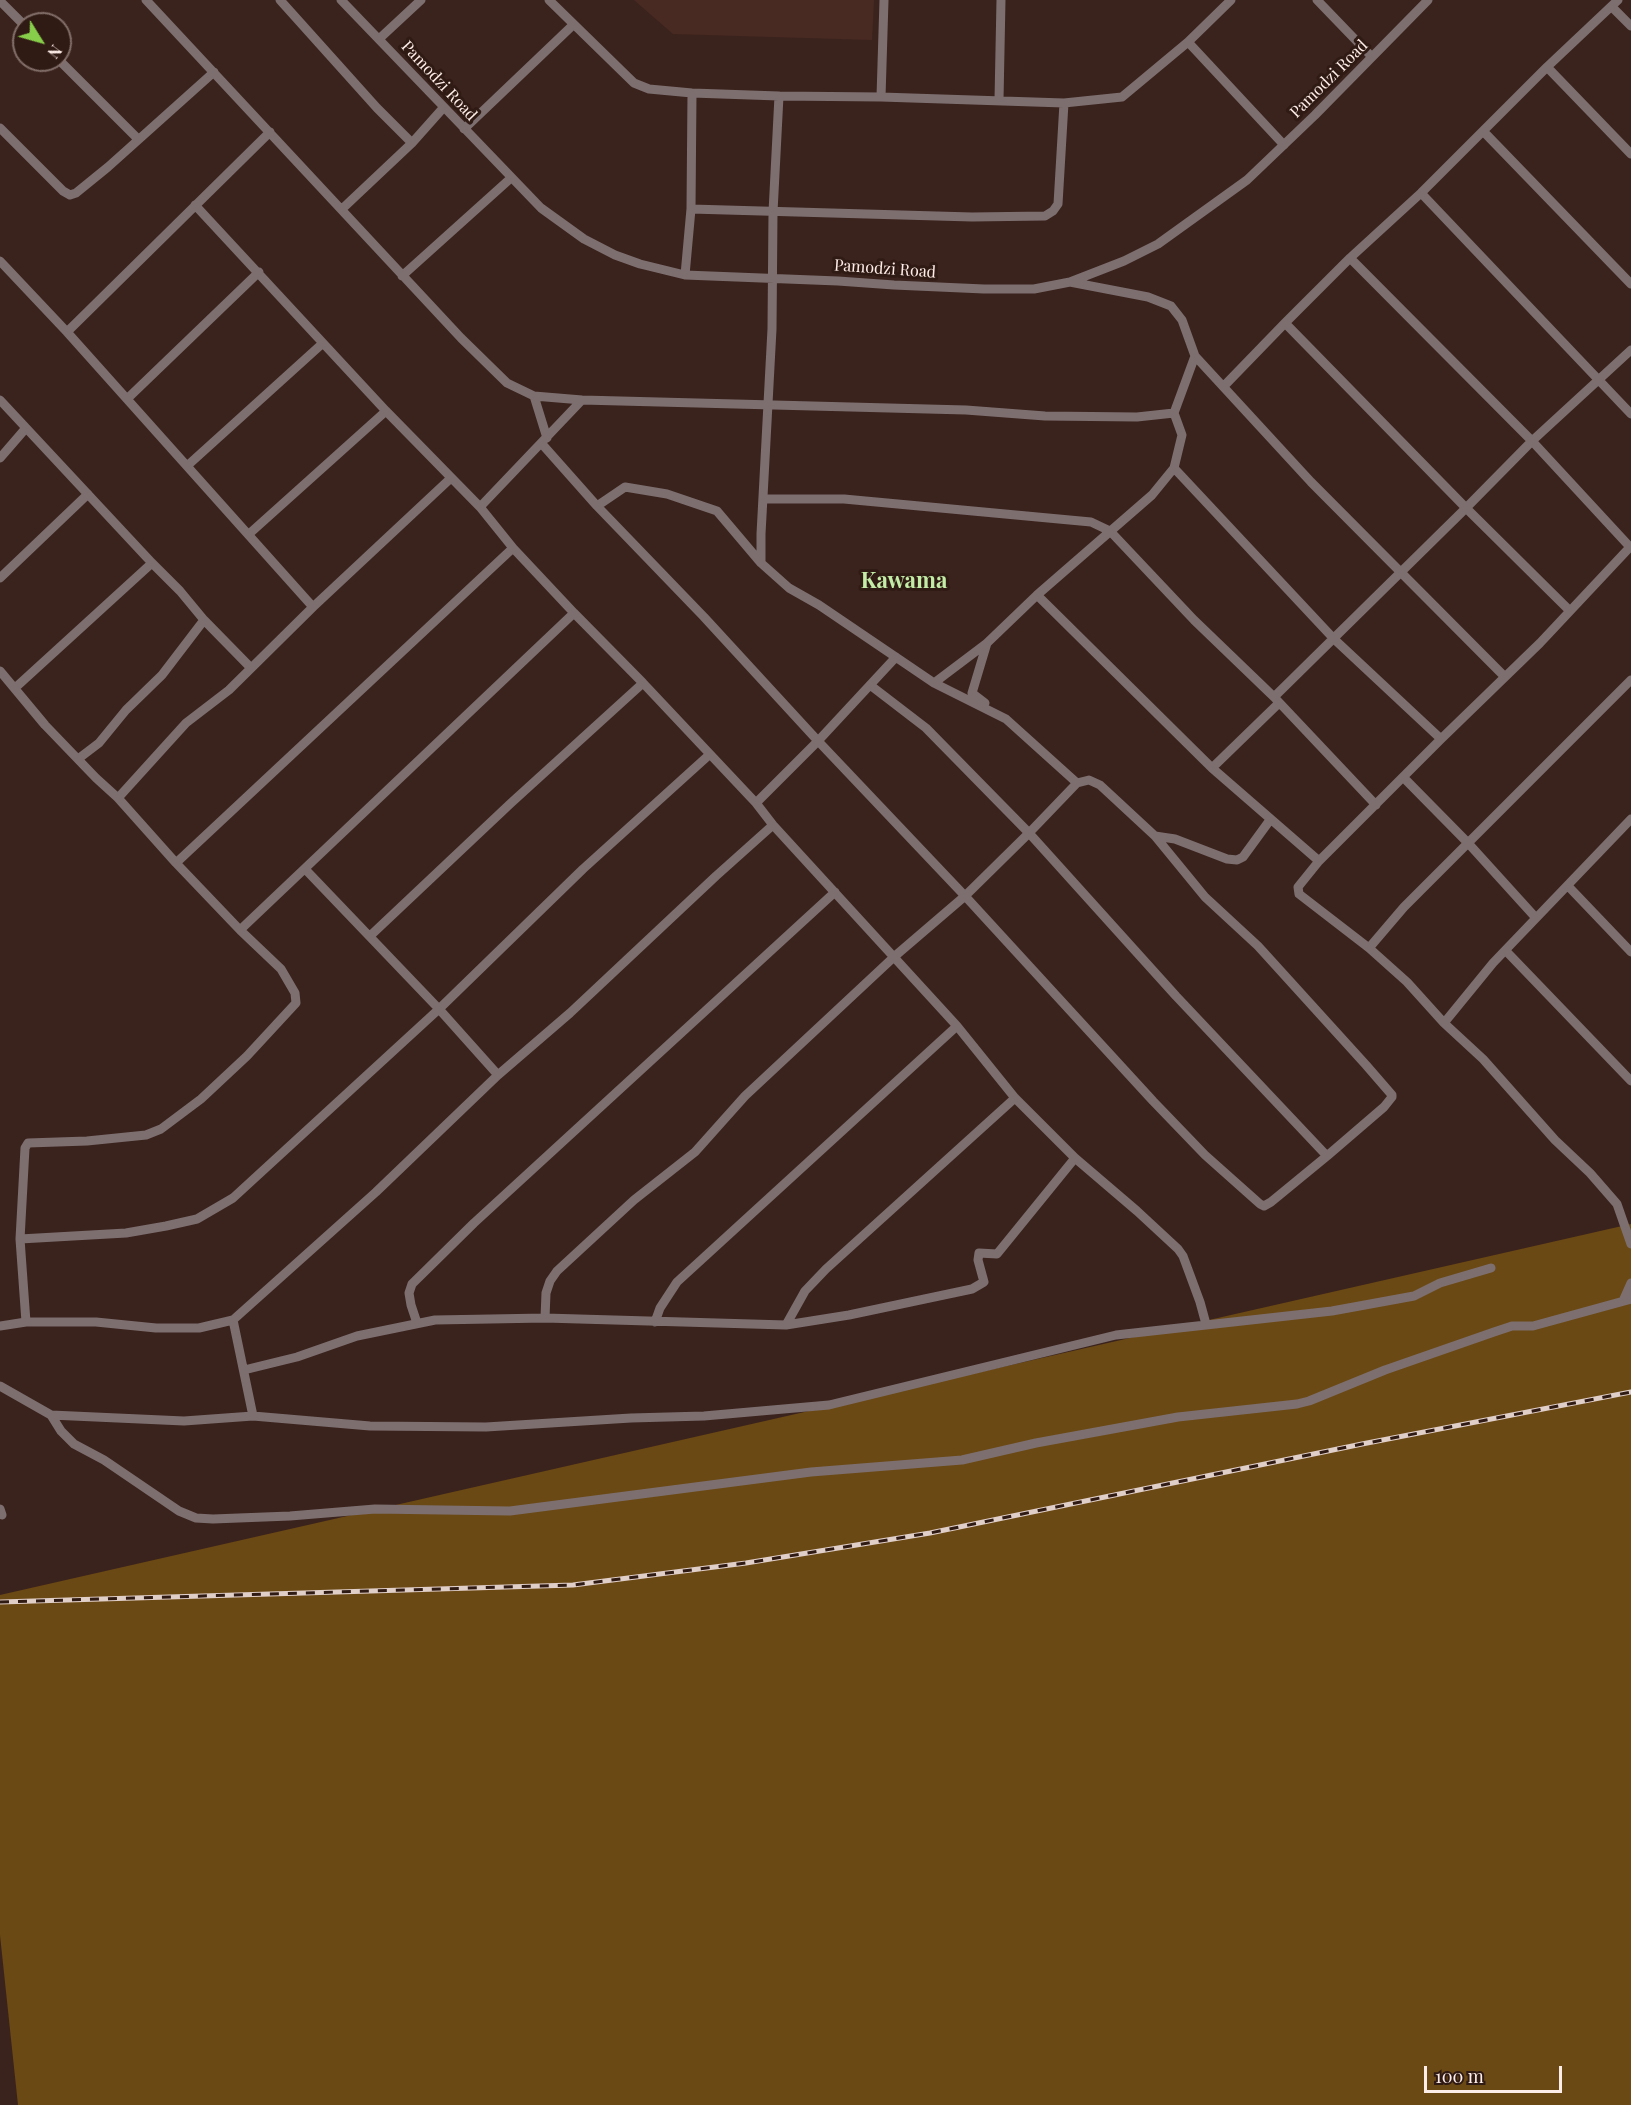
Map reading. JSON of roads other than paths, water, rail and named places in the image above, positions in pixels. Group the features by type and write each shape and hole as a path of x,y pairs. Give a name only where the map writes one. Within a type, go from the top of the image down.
{"street":[{"path":"146,0 461,338 507,383 534,396 582,400 767,406 816,405 944,409 1045,416 1137,417 1174,413"},
{"path":"280,0 370,101 412,143"},
{"name":"Pamodzi Road","path":"341,0 541,208 584,239 623,258 684,274 984,289 1034,289 1070,282 1124,261 1158,244 1247,180 1428,0"},
{"path":"379,39 421,0"},
{"path":"549,0 634,84 649,89 779,96 1064,103 1115,100 1122,97 1188,42 1231,0"},
{"path":"881,97 884,0"},
{"path":"999,100 1001,0"},
{"path":"1317,0 1372,57"},
{"path":"0,1 12,13"},
{"path":"1224,386 1350,258 1421,193 1547,67 1615,3 1631,26"},
{"path":"464,129 573,25"},
{"path":"1188,42 1284,145"},
{"path":"1547,67 1631,154"},
{"path":"71,72 138,139"},
{"path":"0,128 63,191 70,195 108,167 214,72"},
{"path":"684,274 691,209 692,93"},
{"path":"761,562 772,329 773,212 779,96"},
{"path":"691,209 972,217 1045,216 1058,204 1064,103"},
{"path":"342,209 412,143 444,107"},
{"path":"1483,131 1631,284"},
{"path":"66,332 270,132"},
{"path":"402,276 512,178"},
{"path":"1421,193 1631,414"},
{"path":"195,205 386,411 480,507 513,548 756,803 773,825 957,1026 1015,1098 1076,1158 1137,1210 1178,1249 1183,1256 1206,1324"},
{"path":"1350,258 1532,441 1630,547 1540,643 1319,861 1298,887 1299,894 1369,948 1407,982 1444,1023 1483,1059 1555,1140 1590,1173 1617,1204 1627,1218 1631,1244"},
{"path":"0,261 313,607"},
{"path":"127,399 259,272"},
{"path":"1070,282 1148,297 1171,306 1182,320 1195,356 1311,482 1504,676"},
{"path":"1285,322 1569,610"},
{"path":"187,466 323,343"},
{"path":"1212,768 1334,639 1532,441 1631,350"},
{"path":"934,682 987,643 1037,595 1152,495 1174,468 1182,435 1174,413 1195,356"},
{"path":"534,396 544,441 597,506 704,616 818,741 965,896 1161,1109 1205,1155 1260,1204 1264,1206 1327,1156 1384,1107 1392,1095 1258,946 1205,897 1155,836 1100,785 1089,780 1077,783 965,896 895,957 745,1096 695,1152 634,1200 557,1271 546,1293 545,1318"},
{"path":"0,399 251,668"},
{"path":"480,507 582,400"},
{"path":"249,534 386,411"},
{"path":"0,458 26,428"},
{"path":"1174,468 1334,639 1441,739"},
{"path":"118,798 186,723 229,690 313,607 451,478"},
{"path":"597,506 625,487 667,494 717,511 761,562 789,588 819,605 934,682 1006,719"},
{"path":"0,578 88,494"},
{"path":"763,499 844,499 1074,519 1091,522 1110,531 1194,620 1277,700 1376,805"},
{"path":"741,539 761,534"},
{"path":"176,863 513,548"},
{"path":"15,688 152,563"},
{"path":"1037,595 1212,768 1319,861"},
{"path":"240,930 574,613"},
{"path":"78,759 99,743 126,710 162,675 204,620"},
{"path":"987,643 972,693 1006,719 1077,783"},
{"path":"756,803 818,741 896,657"},
{"path":"0,671 45,725 118,798 240,930 281,969 295,993 296,1003 209,1092 161,1129 146,1135 87,1141 28,1143 20,1239 26,1322"},
{"path":"1369,948 1404,907 1631,680"},
{"path":"370,936 643,683"},
{"path":"870,685 926,728 1029,833 1176,996 1327,1156"},
{"path":"20,1239 126,1233 197,1219 233,1198 439,1009 583,868 709,755"},
{"path":"1404,777 1536,918"},
{"path":"1155,836 1175,839 1227,859 1236,860 1243,857 1270,820"},
{"path":"1444,1023 1477,981 1630,822"},
{"path":"0,1326 26,1322 96,1322 156,1328 199,1328 232,1320 376,1192 498,1075 570,1013 773,825"},
{"path":"305,869 439,1009 498,1075"},
{"path":"1568,886 1631,952"},
{"path":"417,1323 409,1293 412,1284 474,1223 835,892"},
{"path":"1506,951 1631,1081"},
{"path":"655,1322 660,1308 677,1282 957,1026"},
{"path":"786,1325 805,1291 826,1269 1015,1098"},
{"path":"244,1370 297,1357 357,1336 435,1320 545,1318 786,1325 972,1289 984,1282 978,1260 979,1253 997,1254 1076,1158"},
{"path":"0,1386 51,1415 184,1421 254,1416 370,1426 486,1428 631,1418 704,1416 829,1405 1116,1335 1332,1311 1414,1296 1440,1283 1491,1268"},
{"path":"51,1415 61,1431 74,1444 104,1460 179,1511 196,1518 290,1516 375,1509 471,1511 531,1509 811,1472 962,1460 1036,1443 1167,1419 1297,1404 1385,1370 1512,1326 1533,1326 1627,1300 1631,1282"},
{"path":"232,1320 254,1416"}],"railway":[{"path":"0,1602 573,1585 746,1563 930,1533 1362,1444 1631,1392"}],"district":[{"name":"Kawama","path":"904,581"}]}
